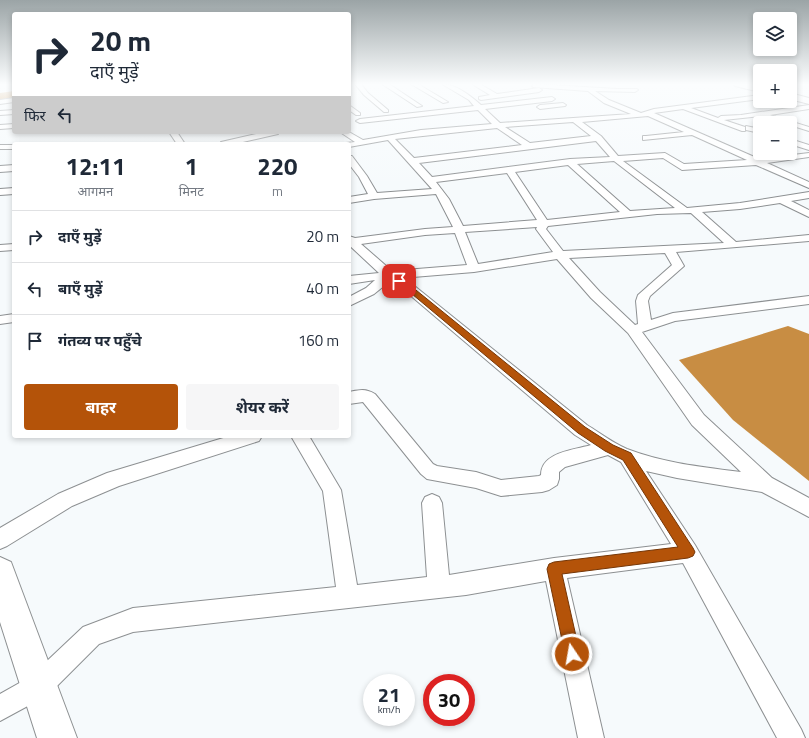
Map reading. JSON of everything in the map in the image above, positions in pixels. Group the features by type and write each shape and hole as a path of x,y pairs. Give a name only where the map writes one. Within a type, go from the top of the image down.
{"street":[{"path":"491,118 499,126 529,146"},
{"path":"351,144 390,138 499,126 538,118"},
{"path":"578,118 598,138 616,159 689,211 732,245"},
{"path":"583,118 586,120 601,118"},
{"path":"656,118 694,133 809,185"},
{"path":"716,118 753,130"},
{"path":"777,118 809,129"},
{"path":"0,127 12,126"},
{"path":"646,138 694,133"},
{"path":"222,142 264,134"},
{"path":"347,134 361,142"},
{"path":"390,138 438,191 460,230 474,268"},
{"path":"412,161 598,138"},
{"path":"797,144 809,148"},
{"path":"0,147 12,147"},
{"path":"509,150 528,168"},
{"path":"429,180 570,162 665,155 682,167 758,162 809,155"},
{"path":"351,161 363,176 374,196"},
{"path":"570,162 628,214"},
{"path":"0,169 12,168"},
{"path":"510,170 544,223"},
{"path":"0,192 12,191"},
{"path":"351,200 374,196 438,191"},
{"path":"351,241 425,232 544,223 657,211 689,211 740,206 809,195"},
{"path":"782,200 809,214"},
{"path":"544,223 541,229 558,254 616,314 639,328 698,420 765,484 809,508"},
{"path":"351,280 474,268 558,254 732,245 809,238"},
{"path":"351,241 389,275 408,287 581,430 618,452 670,468 765,484"},
{"path":"0,248 12,247"},
{"path":"639,328 644,295 678,266 669,249"},
{"path":"351,301 370,291 389,275"},
{"path":"639,328 673,317 809,300"},
{"path":"0,320 12,318"},
{"path":"351,398 364,395 369,398 424,465 433,473 476,480 501,488 542,484 550,479 550,469 559,461 618,452"},
{"path":"0,539 65,500 114,479 247,438"},
{"path":"301,438 332,490 348,597"},
{"path":"618,452 688,552 792,738"},
{"path":"432,503 439,587"},
{"path":"0,708 39,686 91,636 133,620 466,584 554,569 688,552"},
{"path":"554,569 591,738"},
{"path":"0,573 57,738"}],"shaded area":[{"path":"788,326 809,334 809,481 733,420 679,360"}],"route":[{"path":"399,281 581,430 609,448 627,456 688,552 554,569 572,654"}]}
